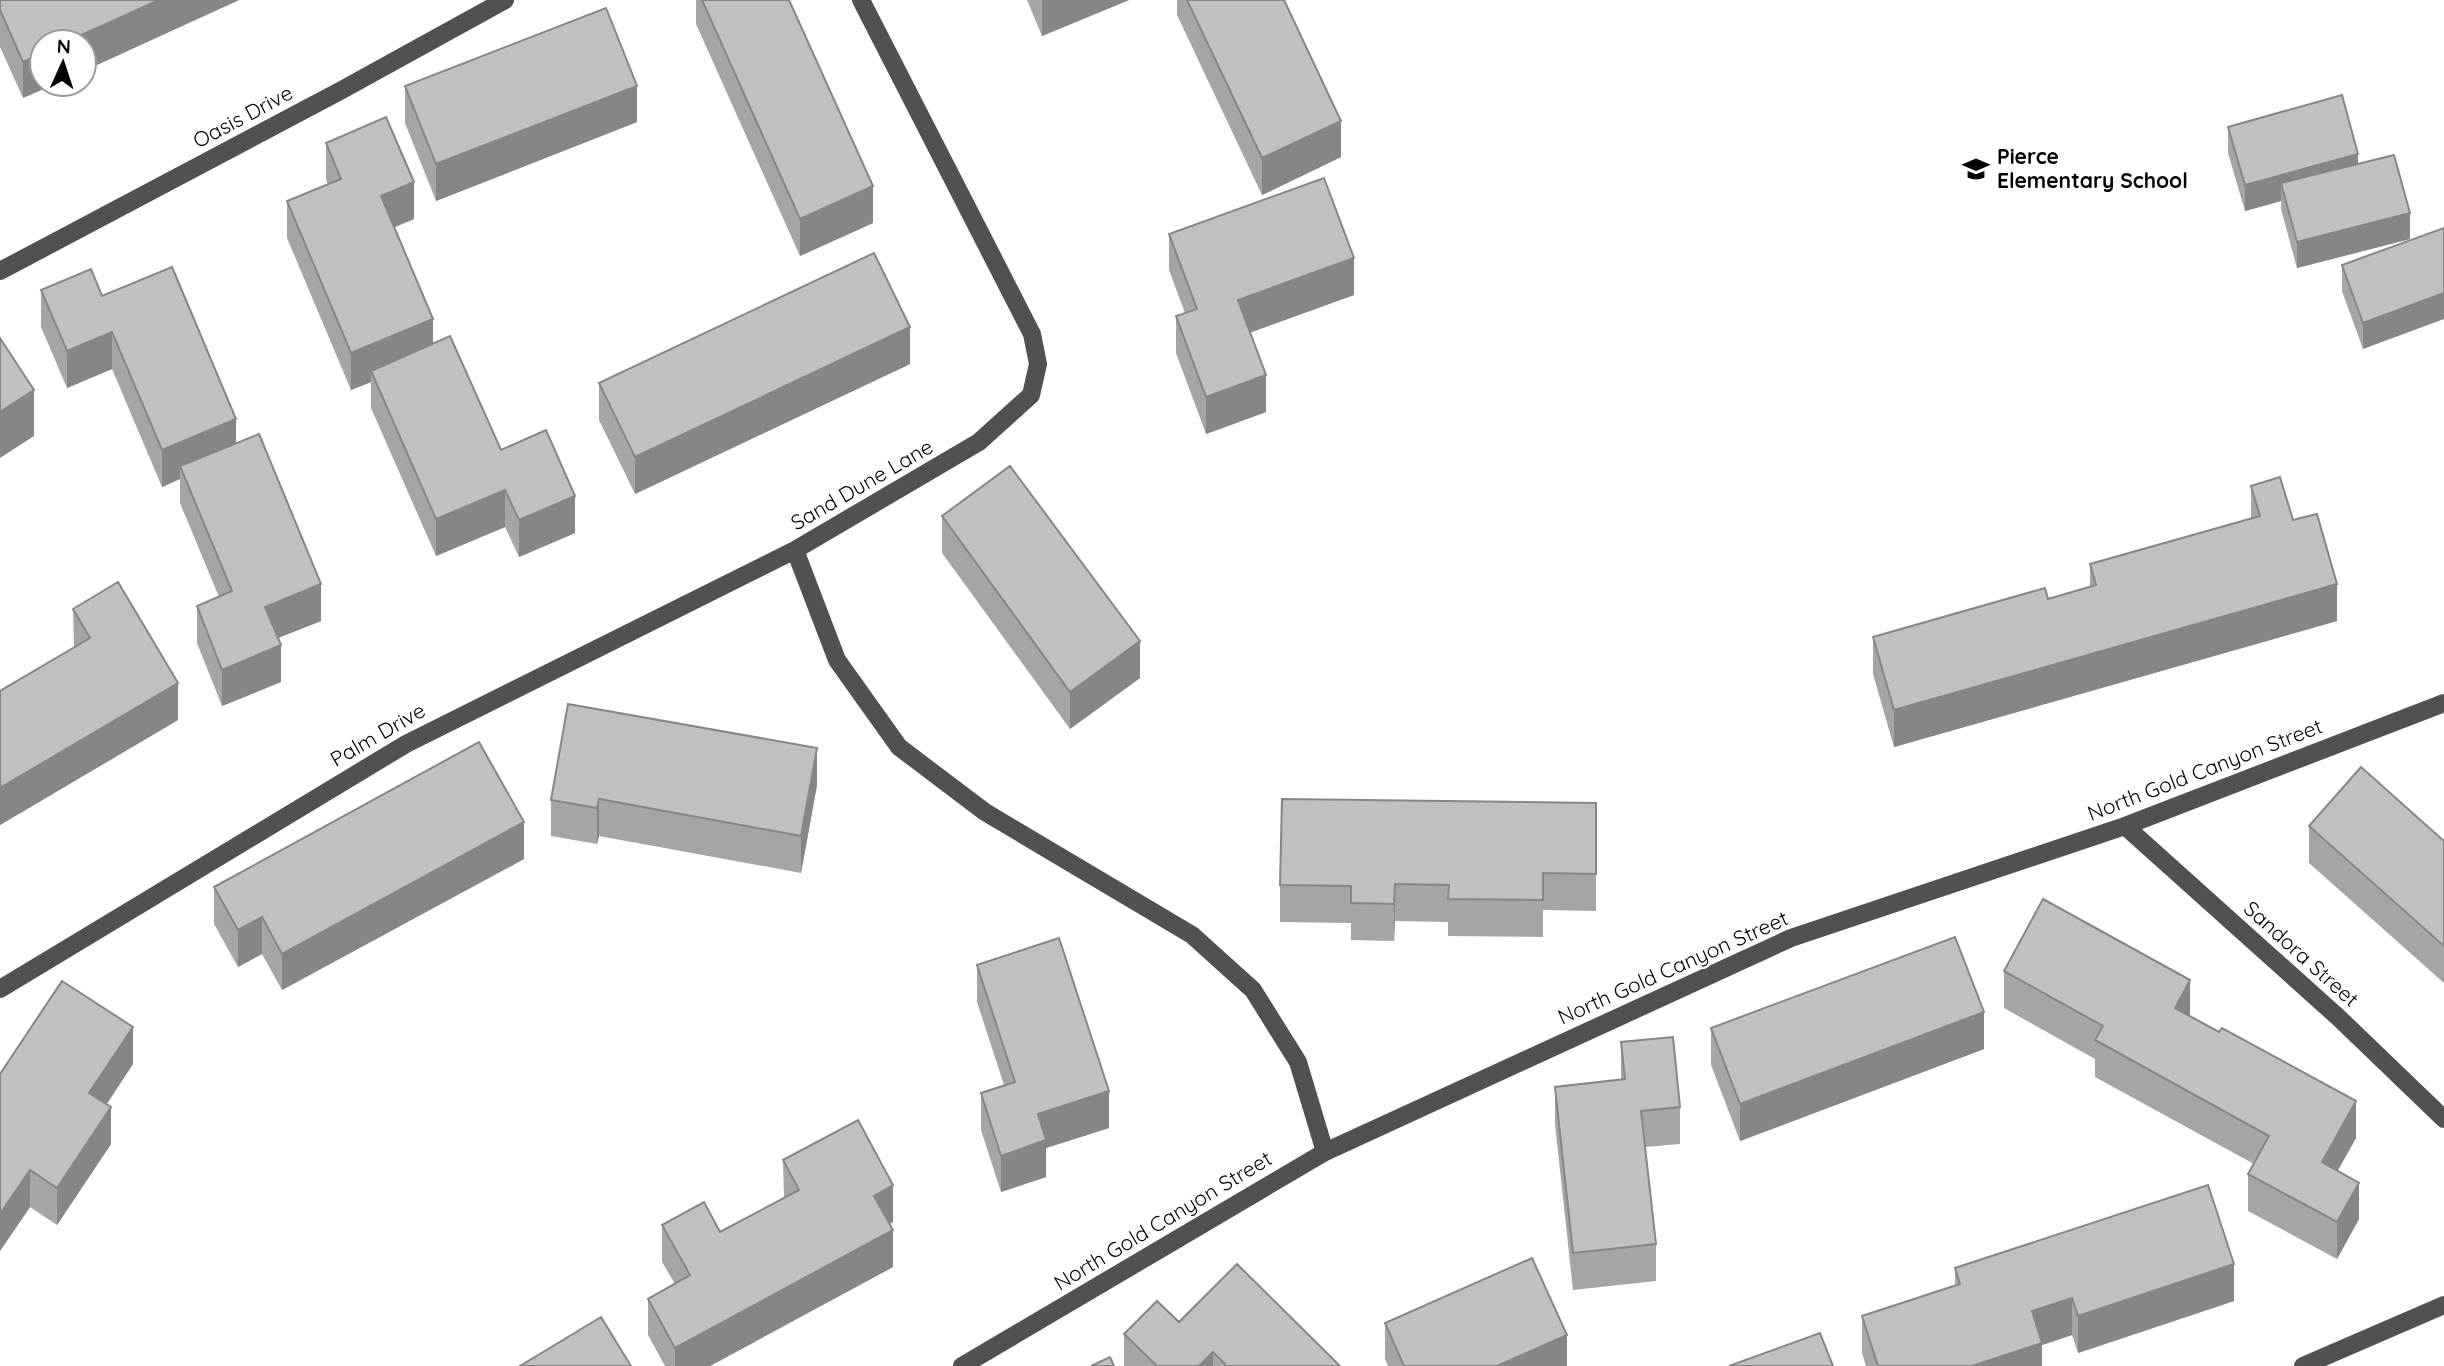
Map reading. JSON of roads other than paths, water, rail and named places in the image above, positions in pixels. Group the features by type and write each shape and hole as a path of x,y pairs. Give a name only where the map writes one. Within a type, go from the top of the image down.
{"street":[{"name":"Oasis Drive","path":"0,271 340,91 505,0"},
{"name":"Sand Dune Lane","path":"861,0 1032,334 1038,364 1031,395 979,442 795,550 837,660 899,747 985,811 1192,935 1253,990 1298,1062 1325,1152"},
{"name":"Palm Drive","path":"0,989 405,744 795,550"},
{"name":"North Gold Canyon Street","path":"962,1366 1325,1152 1791,938 2125,826 2444,703"},
{"name":"Sandora Street","path":"2125,826 2339,1018 2444,1119"},
{"path":"2303,1366 2444,1306"}],"place":[{"name":"Pierce Elementary School","path":"1976,169"}]}
